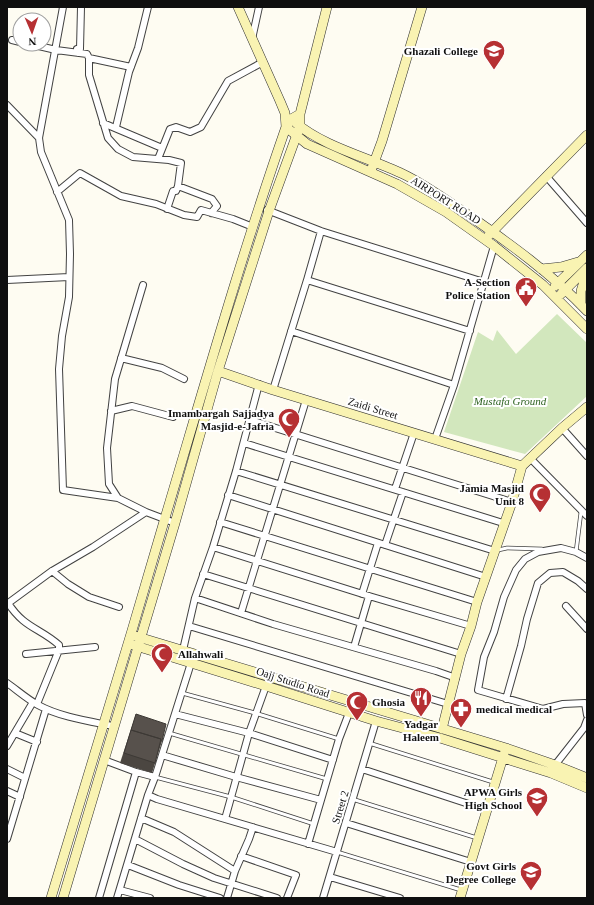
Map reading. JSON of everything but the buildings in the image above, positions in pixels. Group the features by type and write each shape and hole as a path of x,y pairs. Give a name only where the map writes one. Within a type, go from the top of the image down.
{"main road":[{"path":"51,898 209,368 287,120 238,7"},
{"path":"63,898 218,371 269,211 300,126 300,114 327,7"},
{"path":"370,172 382,141 422,7"},
{"path":"287,120 300,114"},
{"path":"287,120 323,140 403,174 434,191 492,231 541,269 566,290 584,308"},
{"name":"AIRPORT ROAD","path":"287,120 296,136 307,144 397,184 446,212 486,239 549,291 587,329"},
{"path":"486,239 492,231 587,135"},
{"path":"541,269 585,262"},
{"path":"549,291 585,262"},
{"path":"557,299 566,290 585,262"},
{"path":"584,308 581,291 587,272"},
{"name":"Zaidi Street","path":"218,371 273,390 522,466"},
{"path":"442,729 461,654 471,626 477,602 512,502 522,466 562,428 587,408"},
{"name":"Oajj Studio Road","path":"130,634 506,748 587,778"},
{"name":"Oajj Studio Road","path":"127,644 349,713 440,738 551,773 587,788"},
{"path":"461,894 506,748"}],"street":[{"path":"63,7 39,138 41,152 69,220 69,297 62,336 59,369 63,490 118,498 146,512 174,523"},
{"path":"78,53 78,49 80,49 81,7"},
{"path":"116,127 148,7"},
{"path":"252,39 259,7"},
{"path":"52,49 87,54 89,58 131,67"},
{"path":"89,58 89,74 108,138 118,149 133,157 181,163 178,186 176,191 173,191 167,208"},
{"path":"158,159 170,129 176,127 190,132 201,127 228,81 263,62"},
{"path":"7,105 39,138"},
{"path":"103,123 116,127 162,148"},
{"path":"57,192 80,173 121,196 156,204 184,215 197,217 201,210 233,219 253,228"},
{"path":"546,176 587,223"},
{"path":"178,186 212,199 217,206 211,213"},
{"path":"260,207 321,230 484,282"},
{"path":"273,390 321,230"},
{"path":"435,439 454,385 494,246"},
{"path":"7,280 69,277"},
{"path":"307,280 470,330"},
{"path":"118,498 109,484 107,448 115,379 143,285"},
{"path":"291,331 454,385"},
{"path":"121,358 162,368 184,379"},
{"path":"183,650 195,598 213,547 236,471 259,384"},
{"path":"241,613 306,400"},
{"path":"112,411 132,406 173,417"},
{"path":"250,420 512,502"},
{"path":"562,428 587,456"},
{"path":"395,489 414,432"},
{"path":"244,443 504,523"},
{"path":"530,458 587,516"},
{"path":"236,471 495,551"},
{"path":"385,545 403,492"},
{"path":"228,495 486,577"},
{"path":"7,746 35,703 59,650 59,645 23,622 7,603 52,571 93,547 146,512"},
{"path":"220,522 477,602"},
{"path":"362,594 378,543"},
{"path":"213,547 362,594 471,626"},
{"path":"587,558 576,552 561,548 538,552 525,559 516,570 504,597 494,632 484,657 478,690 543,709 563,704 586,702 587,715"},
{"path":"52,571 88,597 119,606"},
{"path":"506,699 527,619 538,584 550,573 563,572 578,581 587,589"},
{"path":"203,574 461,654"},
{"path":"354,647 369,596"},
{"path":"195,598 456,678"},
{"path":"566,606 587,628"},
{"path":"189,626 448,704"},
{"path":"26,654 95,647"},
{"path":"117,898 148,795 191,663"},
{"path":"7,683 46,709 74,718 114,726"},
{"path":"225,819 255,713 266,686"},
{"path":"7,839 46,709"},
{"path":"308,844 339,739 349,713"},
{"path":"175,714 249,733 333,760"},
{"path":"555,765 584,728 587,720"},
{"name":"Street 2","path":"323,898 376,721"},
{"path":"440,738 442,729"},
{"path":"15,733 37,742"},
{"path":"162,755 321,800"},
{"path":"104,760 136,772 155,777"},
{"path":"7,769 25,778"},
{"path":"362,769 487,810"},
{"path":"99,898 136,772"},
{"path":"7,791 20,797"},
{"path":"148,795 157,799 337,852"},
{"path":"141,818 174,832 235,871"},
{"path":"346,822 471,862"},
{"path":"227,898 235,871 253,827"},
{"path":"135,839 214,878 277,898"},
{"path":"241,856 296,874 287,898"},
{"path":"128,865 179,885 220,898"},
{"path":"330,877 400,898"},
{"path":"120,890 150,898"}],"lane":[{"path":"576,552 582,510"},
{"path":"495,551 507,548 533,548 550,550"},
{"path":"181,693 255,713 339,739"},
{"path":"169,733 327,780"},
{"path":"369,743 495,783"},
{"path":"155,777 231,797 314,824"},
{"path":"352,799 478,838"},
{"path":"337,852 461,894"}],"green space":[{"name":"Mustafa Ground","path":"557,314 587,343 587,396 525,454 444,432 478,332 493,341 497,330 516,354"}],"place":[{"name":"Ghazali College","path":"494,70"},
{"name":"A-Section Police Station","path":"526,308"},
{"name":"Imambargah Sajjadya Masjid-e-Jafria","path":"289,438"},
{"name":"Jamia Masjid Unit 8","path":"540,514"},
{"name":"Allahwali","path":"162,674"},
{"name":"Yadgar Haleem","path":"421,718"},
{"name":"Ghosia","path":"357,722"},
{"name":"medical medical","path":"461,728"},
{"name":"APWA Girls High School","path":"537,818"},
{"name":"Govt Girls Degree College","path":"531,892"}]}
